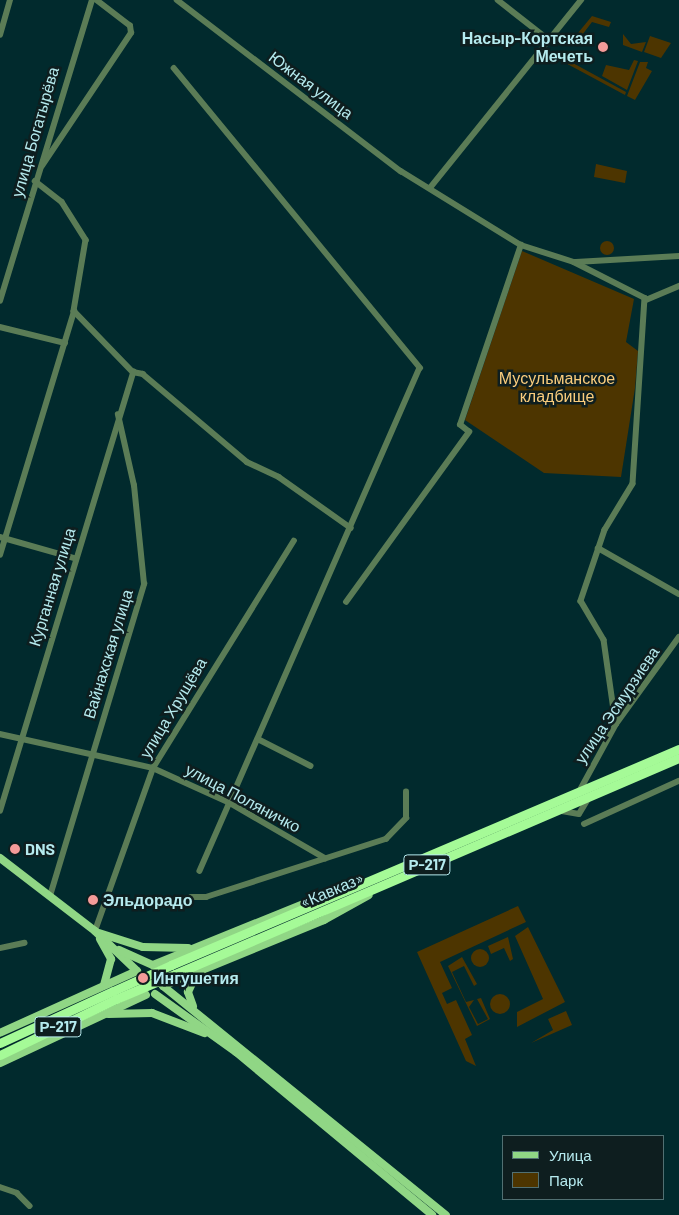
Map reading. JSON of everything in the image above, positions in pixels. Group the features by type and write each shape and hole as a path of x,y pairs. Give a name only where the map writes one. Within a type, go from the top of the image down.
{"highway":[{"name":"«Кавказ»","path":"0,1055 172,965 392,868 596,785 679,748"},
{"name":"«Кавказ»","path":"0,1043 114,995 175,974 679,758"}],"main road":[{"path":"0,858 95,931 137,971"},
{"name":"Р-217","path":"153,965 392,868"},
{"name":"Р-217","path":"163,986 324,920 402,876"},
{"path":"95,931 111,959 110,975 102,987"},
{"name":"Р-217","path":"95,931 144,947 192,948"},
{"path":"102,938 126,955 153,965 162,972 163,986 155,994 146,995 135,985 137,971"},
{"path":"137,971 153,965"},
{"name":"Р-217","path":"0,1033 137,971"},
{"path":"194,1008 188,985 200,971"},
{"path":"163,986 194,1008 446,1215"},
{"name":"Р-217","path":"155,994 179,1008 236,1052 432,1215"},
{"name":"Р-217","path":"0,1063 98,1015 146,995"},
{"name":"Р-217","path":"98,1015 132,1012 172,1018 236,1052"}],"street":[{"path":"0,35 10,0"},
{"name":"улица Богатырёва","path":"0,301 35,181 92,0"},
{"path":"38,172 131,33 130,26 96,0"},
{"name":"Южная улица","path":"177,0 401,171 521,245 574,262"},
{"path":"498,0 548,38"},
{"path":"430,188 548,38 581,0"},
{"path":"174,68 420,368 200,871"},
{"path":"0,555 2,538 74,311 86,240 62,202 35,181"},
{"path":"346,602 469,432 460,425 521,245"},
{"path":"574,262 679,256"},
{"path":"574,262 646,300"},
{"path":"646,300 679,286"},
{"path":"616,724 604,640 580,601 604,530 634,484 646,300"},
{"path":"74,311 133,372 143,374 247,462 279,477 351,528"},
{"path":"0,327 65,343"},
{"name":"Курганная улица","path":"0,811 74,558 133,372"},
{"name":"Вайнахская улица","path":"50,896 144,584 134,486 118,415"},
{"path":"2,538 74,558"},
{"name":"улица Хрущёва","path":"95,931 153,768 294,542"},
{"path":"598,548 679,594"},
{"name":"улица Эсмурзиева","path":"596,785 586,776 616,724 679,637"},
{"name":"улица Поляничко","path":"0,734 153,768 230,803 325,858"},
{"path":"258,740 311,766"},
{"path":"579,792 586,776"},
{"path":"584,824 679,781"},
{"path":"191,898 206,897 386,839 397,831 406,818 406,792"},
{"path":"0,948 24,944"},
{"path":"0,1187 17,1193 30,1206"}],"green space":[{"path":"592,16 611,22 609,27 592,22 579,39 573,39"},
{"path":"623,34 631,44 646,42 642,52 623,45"},
{"path":"650,36 671,43 661,58 644,52"},
{"path":"560,56 626,92 625,95 558,59"},
{"path":"634,60 638,61 627,90 602,76 606,65 629,70"},
{"path":"640,62 648,62 646,68 652,71 635,100 627,96"},
{"path":"596,164 627,171 625,183 594,177"},
{"path":"604,241 610,241 614,248 610,255 604,255 600,251 600,245"},
{"name":"Мусульманское кладбище","path":"522,251 634,299 626,342 638,351 635,388 621,477 544,473 465,420"},
{"path":"518,906 526,922 440,962 452,988 442,993 447,1004 456,1000 472,1035 465,1039 476,1066 466,1061 417,952"},
{"path":"528,927 565,1002 517,1027 517,1012 543,999 515,936"},
{"path":"508,937 513,959 510,961 504,948 491,954 488,946"},
{"path":"480,949 486,952 489,958 486,964 480,967 474,964 471,958 474,952"},
{"path":"462,957 477,984 474,986 464,966 452,972 466,1002 474,1000 469,1007 478,1024 488,1019 477,999 481,998 490,1019 477,1026 448,966"},
{"path":"500,994 507,997 510,1004 507,1011 500,1014 493,1011 490,1004 493,997"},
{"path":"566,1011 572,1025 531,1043 553,1030 548,1019"}],"place":[{"name":"Насыр-Кортская Мечеть","path":"603,47"},
{"name":"DNS","path":"15,849"},
{"name":"Эльдорадо","path":"93,900"},
{"name":"Ингушетия","path":"143,978"}]}
